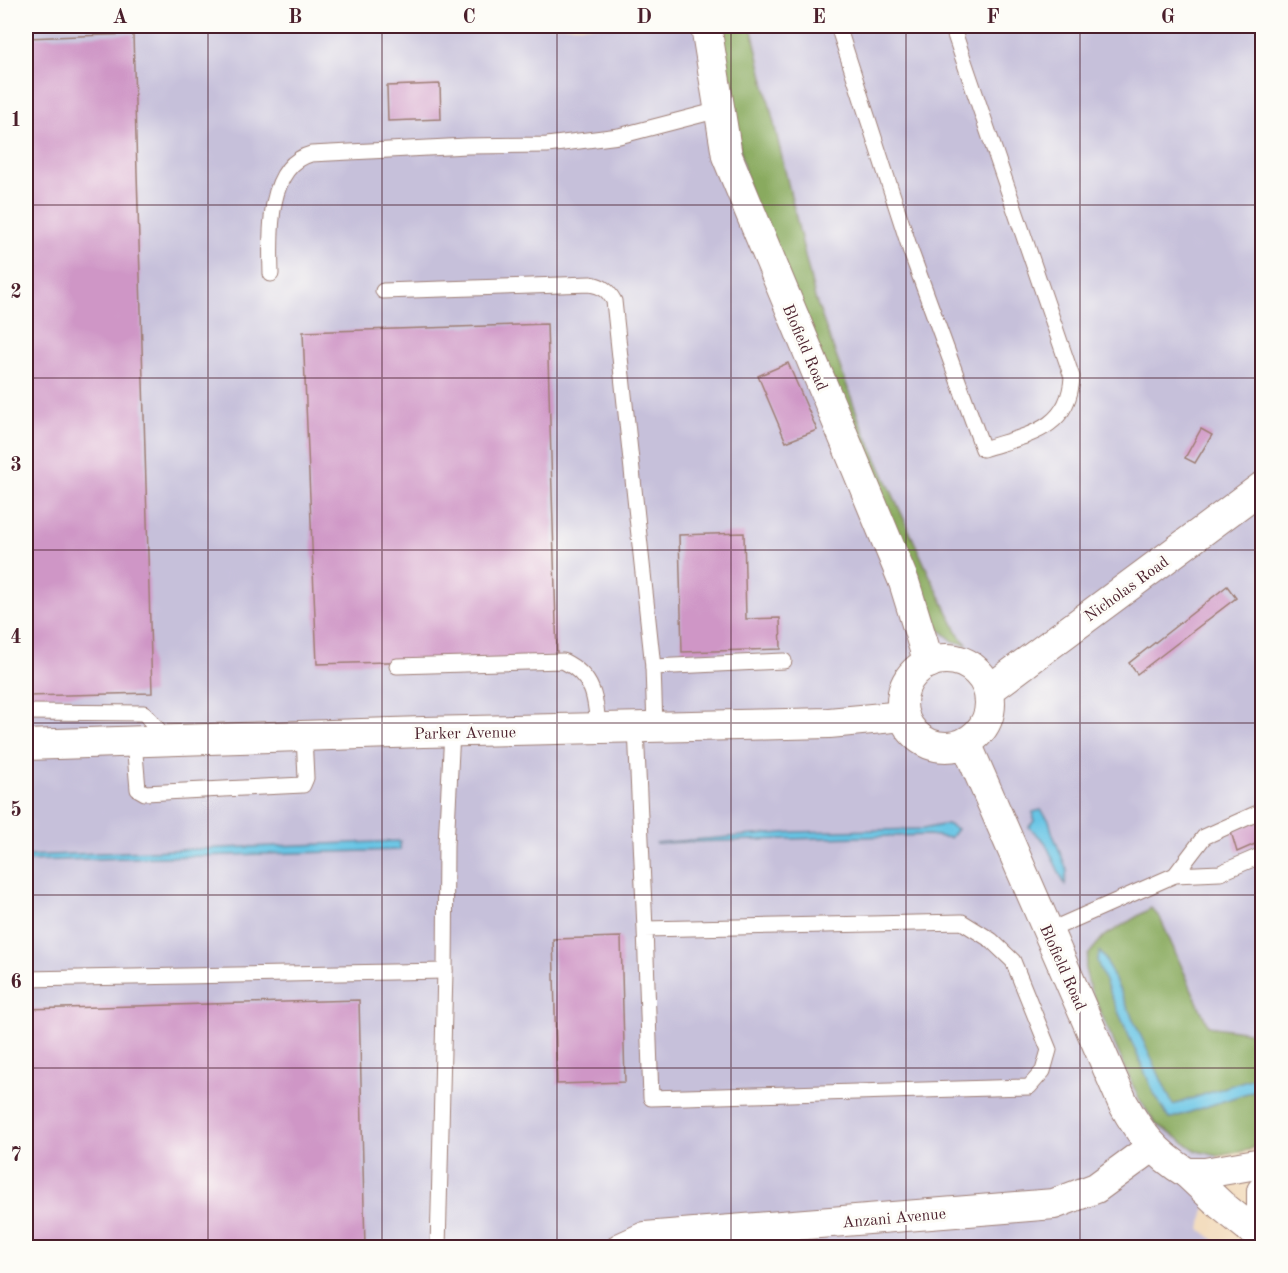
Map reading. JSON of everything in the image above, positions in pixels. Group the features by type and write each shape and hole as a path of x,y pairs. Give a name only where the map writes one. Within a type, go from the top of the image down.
{"street":[{"name":"Blofield Road","path":"706,26 727,156 904,582 929,663"},
{"name":"Nicholas Road","path":"988,690 1263,487"},
{"path":"944,659 965,663 978,672 988,690 990,705 987,721 978,734 966,743 951,747 929,744 916,735 904,716 902,701 906,686 914,673 929,663 944,659"},
{"name":"Parker Avenue","path":"26,745 830,723 904,716"},
{"name":"Blofield Road","path":"966,743 1123,1103 1135,1125 1152,1147 1170,1163 1187,1173 1221,1205 1263,1238"},
{"name":"Anzani Avenue","path":"621,1248 645,1237 1054,1204 1096,1188 1152,1147"},
{"path":"1187,1173 1205,1173 1263,1163"},
{"path":"1263,1191 1263,1216"}],"lane":[{"path":"838,26 911,252 983,449 1038,431 1063,413 1071,395 1072,377 952,26"},
{"path":"271,274 273,212 278,190 291,164 302,156 467,146 547,145 619,136 719,110"},
{"path":"383,291 590,284 600,286 614,301 653,667 645,727 645,929 651,1098 1029,1086 1043,1071 1048,1050 1013,961 991,940 962,922 645,929"},
{"path":"397,666 563,661 573,666 590,684 596,698 598,729"},
{"path":"653,667 784,661"},
{"path":"26,712 144,713 168,741"},
{"path":"438,1248 446,845 452,732"},
{"path":"134,742 138,789 145,793 303,785 306,778 304,736"},
{"path":"1175,875 1204,837 1263,811"},
{"path":"1048,931 1175,875 1220,873 1263,855"},
{"path":"26,979 445,971"}],"shaded area":[{"path":"26,26 1262,26 1262,1034 1208,1026 1160,918 1151,908 1110,932 1090,988 1138,1097 1155,1123 1218,1156 1200,1229 1223,1247 26,1247"}],"green space":[{"path":"714,26 751,26 815,298 860,422 928,572 960,637 968,645 953,641 931,622 760,244"},
{"path":"1151,908 1160,918 1208,1026 1262,1034 1262,1075 1173,1105 1100,952 1104,979 1154,1093 1169,1119 1262,1088 1262,1142 1249,1150 1218,1156 1197,1151 1155,1123 1138,1097 1090,988 1085,969 1088,955 1103,937"}],"water":[{"path":"1041,810 1049,820 1067,870 1065,885 1045,842 1029,827 1034,821 1033,812"},
{"path":"947,824 957,829 950,838 929,835 655,843 795,832 923,829"},
{"path":"400,841 400,850 26,861 26,856"},
{"path":"1100,952 1173,1105 1262,1075 1262,1088 1169,1119 1154,1093 1104,979 1097,961"}],"building":[{"path":"133,34 152,693 26,696 26,38"},
{"path":"440,84 441,119 388,121 387,86"},
{"path":"547,324 557,657 317,664 303,332"},
{"path":"788,363 817,430 786,442 758,376"},
{"path":"1201,429 1212,435 1195,463 1185,458"},
{"path":"744,533 746,619 780,618 781,649 682,652 679,535"},
{"path":"1227,586 1236,598 1137,674 1129,663"},
{"path":"1262,819 1262,841 1237,852 1231,832"},
{"path":"621,937 625,1082 557,1084 553,939"},
{"path":"359,1000 365,1248 26,1248 26,1009"}]}
